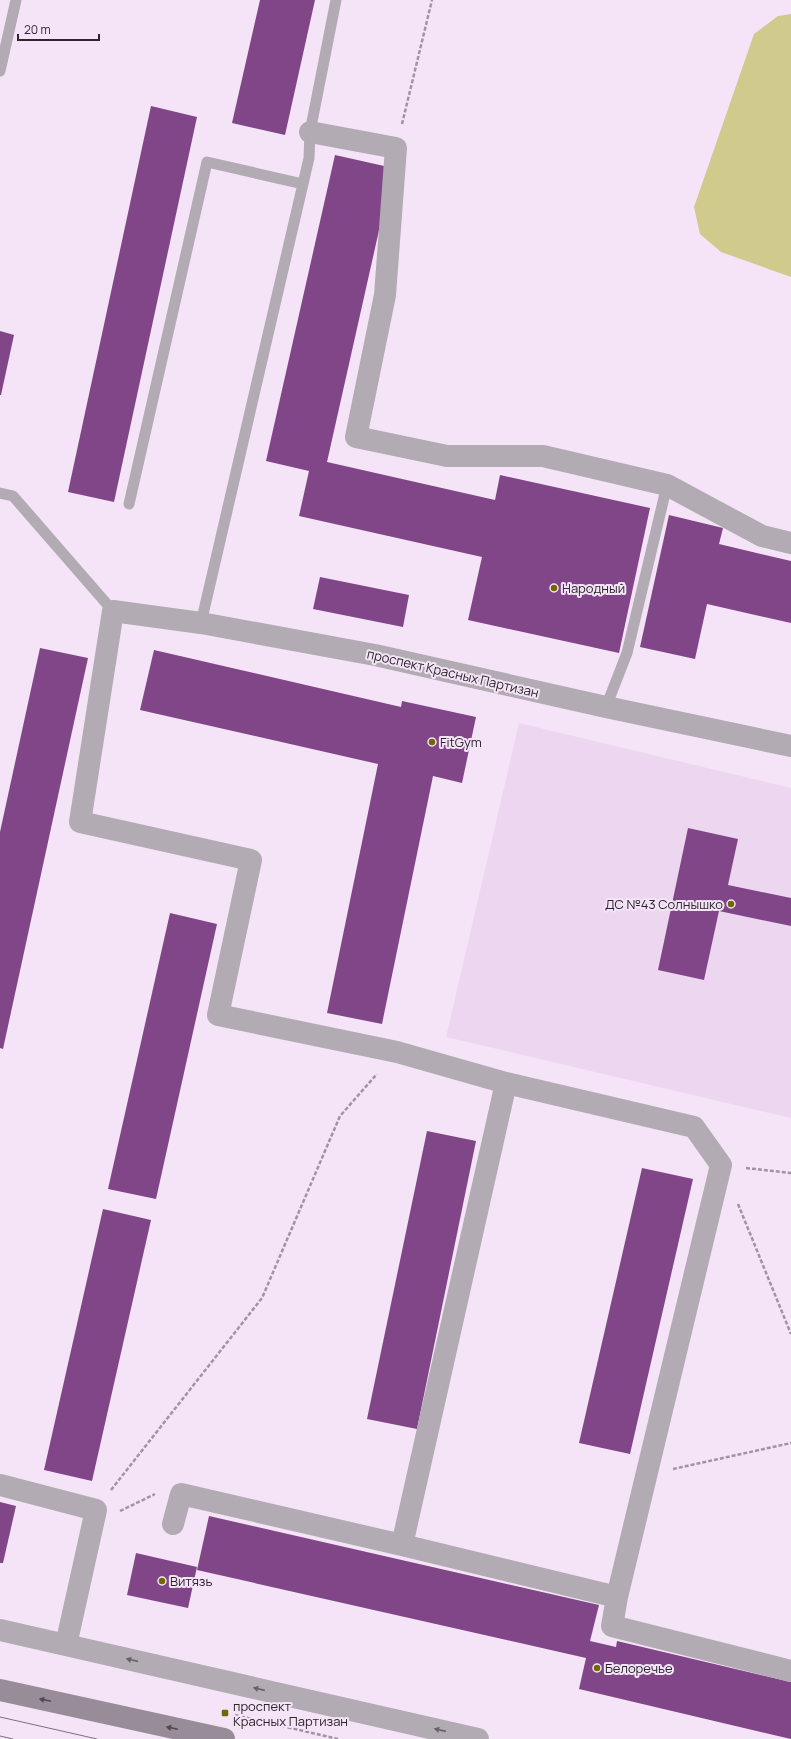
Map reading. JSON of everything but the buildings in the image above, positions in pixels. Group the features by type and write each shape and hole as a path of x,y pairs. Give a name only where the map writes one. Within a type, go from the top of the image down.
{"main road":[{"path":"0,1690 224,1739"}],"street":[{"path":"310,132 396,148 385,295 356,437 447,456 543,456 667,485 762,536 791,543"},
{"path":"112,611 80,822 251,860 218,1015 397,1052 506,1083 694,1127 721,1165 612,1626 791,1671"},
{"name":"проспект Красных Партизан","path":"112,611 201,623 375,655 606,707 791,746"},
{"path":"402,1545 506,1083"},
{"path":"0,1485 96,1510 66,1645"},
{"path":"173,1524 181,1494 618,1597"},
{"path":"0,1630 478,1739"}],"lane":[{"path":"0,71 16,0"},
{"path":"201,623 309,158 310,132 336,0"},
{"path":"129,504 207,162 303,184"},
{"path":"606,707 627,653 667,485"},
{"path":"0,492 13,496 112,611"}],"path":[{"path":"396,148 432,0"},
{"path":"96,1510 262,1298 340,1116 397,1052"},
{"path":"721,1165 791,1173"},
{"path":"736,1202 791,1334"},
{"path":"647,1475 791,1443"},
{"path":"96,1510 122,1512 154,1494 181,1494"}],"shaded area":[{"path":"791,14 791,277 721,252 700,234 694,207 754,34 778,16"},
{"path":"519,723 791,788 791,1118 446,1037"}],"tram line":[{"path":"0,1717 97,1739"},
{"path":"0,1736 13,1739"}],"place":[{"name":"Народный","path":"554,588"},
{"name":"FitGym","path":"432,742"},
{"name":"ДС №43 Солнышко","path":"731,904"},
{"name":"Витязь","path":"162,1581"},
{"name":"Белоречье","path":"597,1668"},
{"name":"проспект Красных Партизан","path":"225,1713"}]}
